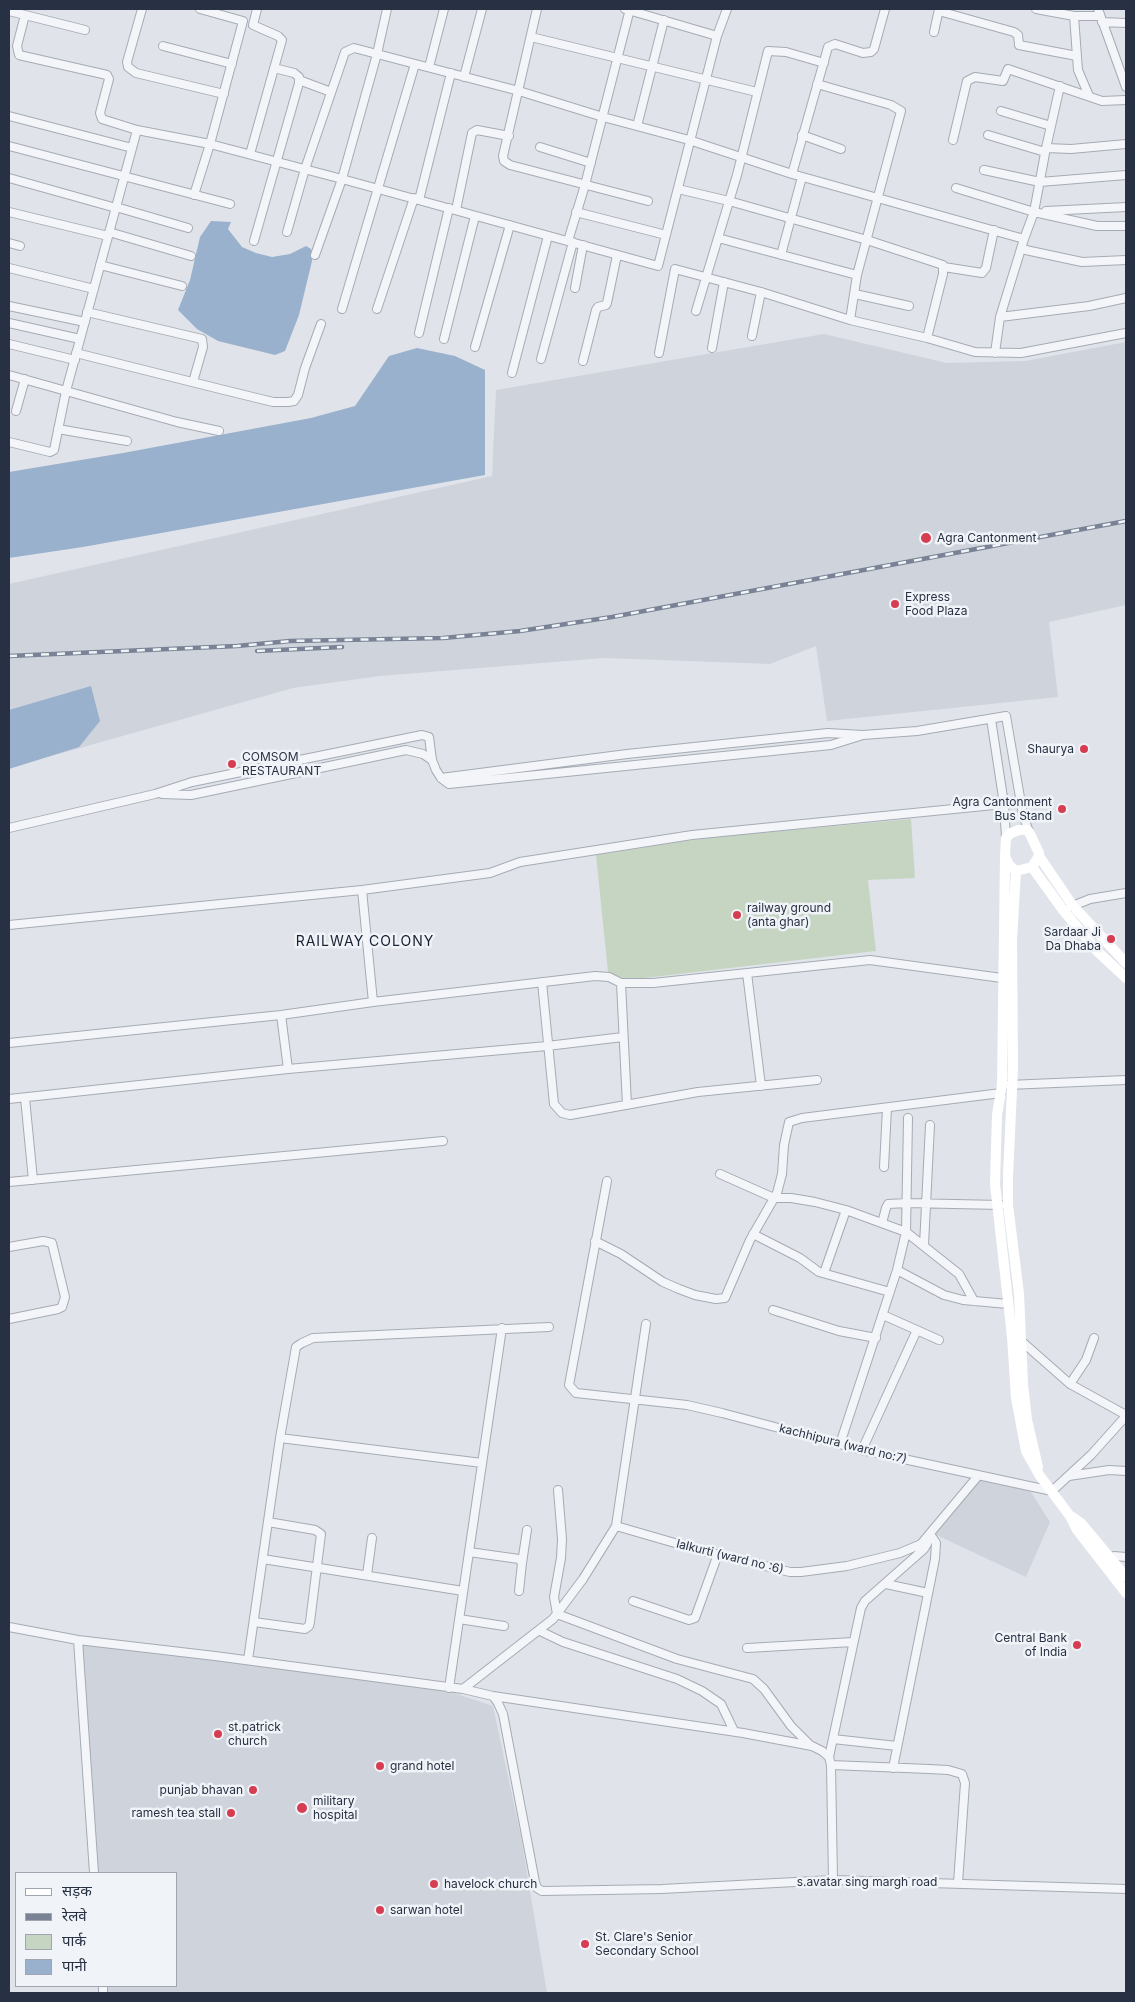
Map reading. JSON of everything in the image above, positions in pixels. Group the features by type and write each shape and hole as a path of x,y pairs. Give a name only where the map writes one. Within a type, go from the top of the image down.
{"street":[{"path":"142,9 127,62 128,67 136,74 224,94"},
{"path":"200,9 253,24 282,40 250,154"},
{"path":"253,24 257,9"},
{"path":"315,255 342,178 388,9"},
{"path":"429,68 444,9"},
{"path":"464,77 482,9"},
{"path":"537,9 503,156 506,163 648,201"},
{"path":"542,359 576,212 603,117 628,9 717,36"},
{"path":"658,266 705,80 717,36 727,9"},
{"path":"792,174 828,47 832,44 868,54 874,49 885,9"},
{"path":"1036,9 1074,16 1100,16 1126,23"},
{"path":"934,32 939,10 1014,32 1018,35 1019,45 1077,56"},
{"path":"9,11 85,30"},
{"path":"25,15 17,46 19,54 107,75 109,79 100,116 105,120 137,130 210,144 342,178 617,255 761,292 850,320 927,338 975,352 1021,353 1126,333"},
{"path":"1074,16 1078,70 1089,96"},
{"path":"1100,16 1126,87"},
{"path":"637,126 664,20"},
{"path":"194,195 210,144 243,21"},
{"path":"531,37 757,92"},
{"path":"162,46 232,64"},
{"path":"287,232 304,169 346,50 354,48 519,91 603,117 689,140 802,177 1024,239"},
{"path":"696,311 741,158 768,51 786,52 824,63"},
{"path":"342,309 414,64"},
{"path":"254,241 278,162 299,80 294,73 274,68"},
{"path":"953,140 967,81 976,77 1003,81 1009,68 1102,101 1126,100"},
{"path":"377,309 416,199 451,74"},
{"path":"299,80 331,92"},
{"path":"817,84 891,105 901,111 857,275 850,320"},
{"path":"995,353 1000,317 1024,239 1037,212 1040,182 1050,126 1060,86"},
{"path":"1001,111 1050,126"},
{"path":"9,116 132,148"},
{"path":"9,442 51,452 54,450 75,356 137,130"},
{"path":"419,333 472,133 477,130 508,136"},
{"path":"802,135 841,148"},
{"path":"988,135 1046,150 1126,144"},
{"path":"9,146 230,204"},
{"path":"540,147 591,163"},
{"path":"984,170 1040,182 1126,175"},
{"path":"781,255 802,177"},
{"path":"9,178 188,228"},
{"path":"956,188 1037,212 1097,226 1126,226"},
{"path":"678,189 729,201 867,240 941,264 944,267 982,273 986,268 994,230"},
{"path":"1037,212 1126,207"},
{"path":"9,212 109,234 191,256"},
{"path":"576,212 666,235"},
{"path":"444,339 475,216"},
{"path":"475,347 510,225"},
{"path":"512,373 548,236"},
{"path":"718,238 857,275"},
{"path":"9,243 20,246"},
{"path":"575,288 584,245"},
{"path":"1021,249 1082,262 1126,260"},
{"path":"582,361 596,310 607,303 617,255"},
{"path":"100,265 182,286"},
{"path":"927,338 944,267"},
{"path":"9,268 94,289"},
{"path":"659,353 675,269"},
{"path":"712,348 724,282"},
{"path":"752,336 761,292"},
{"path":"855,294 909,306"},
{"path":"1000,317 1089,306 1126,298"},
{"path":"9,306 85,322"},
{"path":"87,312 202,339 203,347 193,382"},
{"path":"9,323 80,339"},
{"path":"9,344 75,356 273,402 294,401 298,395 320,324"},
{"path":"9,375 177,422 219,431"},
{"path":"16,411 25,379"},
{"path":"58,429 127,441"},
{"path":"440,778 627,754 828,733 862,735 917,731 1008,717 1023,815 1039,856 1073,906 1126,963"},
{"path":"991,719 1004,804 1008,979"},
{"path":"9,828 154,794 192,782 422,735 429,737 432,760 440,778 449,784 831,744 862,735"},
{"path":"154,794 191,795 406,750 423,754 432,760"},
{"path":"322,755 325,766"},
{"path":"9,925 362,890 490,873 520,862 692,835 1004,804"},
{"path":"1006,838 1014,831 1023,829 1029,832"},
{"path":"1005,856 1009,865 1016,870 1032,867 1039,856"},
{"path":"1032,867 1063,910 1098,952 1126,978"},
{"path":"1016,870 1008,979 1005,1087 1008,1204 1019,1294 1017,1338"},
{"path":"362,890 373,1002"},
{"path":"1063,910 1090,900 1126,893"},
{"path":"9,1043 281,1015 373,1002 595,976 609,977 622,983 653,983 870,960 1008,979"},
{"path":"747,973 761,1086"},
{"path":"542,982 554,1104 557,1110 570,1115 698,1092 817,1080"},
{"path":"622,983 627,1105"},
{"path":"281,1015 288,1068"},
{"path":"9,1099 288,1068 547,1046 623,1037"},
{"path":"607,1181 595,1241 621,1254 663,1282 695,1295 722,1299 727,1295 753,1234 774,1198 782,1174 784,1145 789,1122 802,1118 887,1108 1005,1087 1126,1080"},
{"path":"1005,1087 997,1115 995,1184 1008,1304 1017,1338 1027,1420 1040,1476 1070,1516 1077,1530 1126,1577"},
{"path":"24,1098 33,1180"},
{"path":"884,1167 887,1108"},
{"path":"840,1444 876,1338 897,1270 906,1232 908,1118"},
{"path":"924,1245 930,1125"},
{"path":"9,1182 443,1141"},
{"path":"720,1174 774,1198 806,1200 846,1210 906,1232 960,1274 974,1301"},
{"path":"882,1223 888,1204 1008,1204"},
{"path":"824,1273 846,1210"},
{"path":"753,1234 800,1258 812,1268 890,1292"},
{"path":"9,1247 43,1241 52,1243 65,1298 62,1307 58,1309 9,1319"},
{"name":"kachhipura (ward no:7)","path":"595,1241 569,1385 576,1393 687,1405 862,1450 1052,1491"},
{"path":"897,1270 944,1295 974,1301 1008,1304"},
{"path":"773,1310 839,1331 876,1338"},
{"path":"883,1315 939,1340"},
{"path":"463,1689 558,1614 583,1579 616,1526 646,1324"},
{"path":"248,1660 280,1438 293,1354 296,1348 302,1342 313,1338 549,1327"},
{"path":"449,1688 502,1328"},
{"path":"862,1450 917,1330"},
{"path":"1017,1338 1070,1384 1126,1416 1108,1438 1052,1491"},
{"path":"1070,1384 1084,1364 1094,1338"},
{"path":"280,1438 482,1463"},
{"path":"1068,1476 1100,1470 1126,1470"},
{"path":"833,1880 830,1761 861,1608 866,1601 924,1549 929,1536 978,1476"},
{"path":"558,1490 562,1539 561,1558 554,1597 558,1614"},
{"path":"254,1622 301,1628 309,1626 321,1539 319,1531 268,1522"},
{"name":"lalkurti (ward no :6)","path":"616,1526 790,1572 847,1566 911,1549 921,1544 929,1536"},
{"path":"519,1591 528,1530"},
{"path":"893,1768 936,1548 936,1541 929,1536"},
{"path":"367,1575 372,1538"},
{"path":"469,1552 513,1557 519,1559 522,1563"},
{"path":"633,1601 689,1620 695,1618 718,1554"},
{"path":"1107,1560 1126,1557"},
{"path":"263,1559 463,1591"},
{"path":"1107,1560 1126,1593"},
{"path":"886,1584 928,1592"},
{"path":"558,1614 677,1659 753,1679 764,1689 791,1726 830,1761 893,1768 948,1770 962,1774 965,1783 958,1883"},
{"path":"459,1619 504,1626"},
{"path":"9,1627 78,1640 248,1660 463,1689 493,1696 734,1731 812,1746"},
{"path":"540,1630 564,1642 677,1680 702,1691 721,1704 734,1731"},
{"path":"78,1640 94,1872"},
{"path":"747,1648 853,1642"},
{"name":"s.avatar sing margh road","path":"493,1696 503,1714 535,1882 537,1888 548,1892 662,1889 833,1880 1126,1889"},
{"path":"833,1739 897,1746"}],"shaded area":[{"path":"824,334 947,363 1025,361 1126,342 1126,605 1049,622 1058,697 827,721 816,646 770,664 604,658 380,676 293,688 9,768 9,584 492,476 496,390"},
{"path":"978,1476 1027,1486 1050,1522 1026,1577 932,1533"},
{"name":"military hospital","path":"82,1642 451,1692 493,1706 521,1837 547,1993 101,1993 100,1987 178,1987 178,1872 94,1872"}],"green space":[{"name":"railway ground (anta ghar)","path":"911,819 915,878 868,880 876,951 627,980 608,972 596,855 705,838"}],"water":[{"path":"211,221 231,222 228,229 242,247 256,253 272,257 290,254 306,246 311,249 312,261 299,315 285,351 275,355 218,341 197,329 178,310 190,280 200,237"},
{"path":"417,348 455,356 485,370 485,475 83,547 9,558 9,472 311,418 355,406 389,356"},
{"path":"91,686 100,721 79,747 9,769 9,710"}],"railway":[{"path":"9,656 237,646 290,641 443,638 520,631 612,617 1126,521"},
{"path":"257,651 342,647"}],"place":[{"name":"Agra Cantonment","path":"926,538"},
{"name":"Express Food Plaza","path":"895,604"},
{"name":"Shaurya","path":"1084,749"},
{"name":"COMSOM RESTAURANT","path":"232,764"},
{"name":"Agra Cantonment Bus Stand","path":"1062,809"},
{"name":"railway ground (anta ghar)","path":"737,915"},
{"name":"Sardaar Ji Da Dhaba","path":"1111,939"},
{"name":"Central Bank of India","path":"1077,1645"},
{"name":"st.patrick church","path":"218,1734"},
{"name":"grand hotel","path":"380,1766"},
{"name":"punjab bhavan","path":"253,1790"},
{"name":"military hospital","path":"302,1808"},
{"name":"ramesh tea stall","path":"231,1813"},
{"name":"havelock church","path":"434,1884"},
{"name":"sarwan hotel","path":"380,1910"},
{"name":"St. Clare's Senior Secondary School","path":"585,1944"}],"district":[{"name":"RAILWAY COLONY","path":"365,942"}]}
